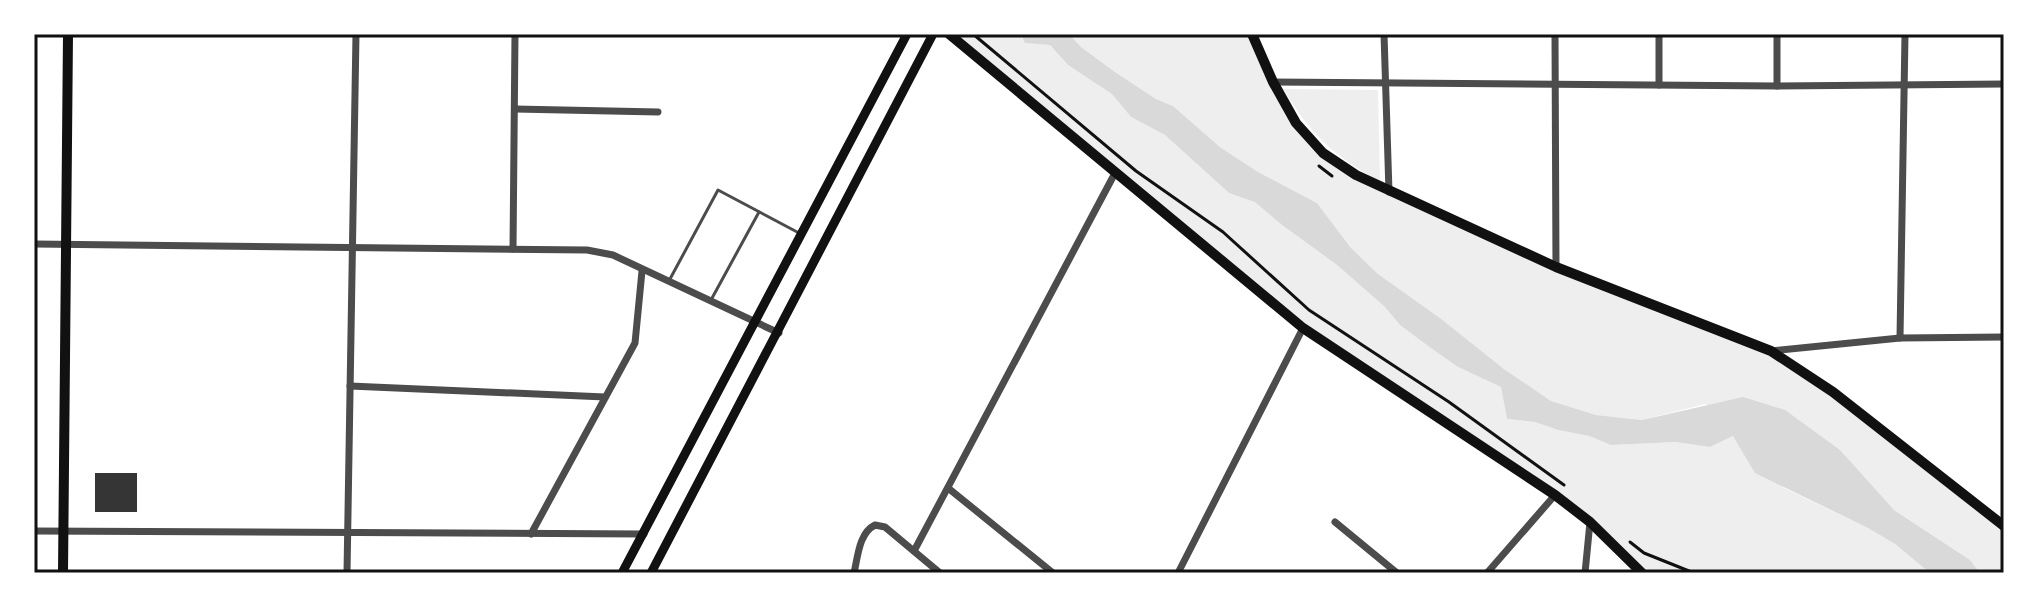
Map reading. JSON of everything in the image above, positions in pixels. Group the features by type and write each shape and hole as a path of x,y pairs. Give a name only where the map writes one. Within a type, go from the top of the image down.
{"main road":[{"path":"63,573 68,34"},
{"path":"622,573 907,34"},
{"path":"651,573 933,34"},
{"path":"949,34 1303,328 1555,495 1590,522 1642,573"},
{"path":"1252,34 1273,82 1296,123 1311,142 1356,175 1556,267 1771,351 1833,392 2004,526"}],"street":[{"path":"347,573 356,34"},
{"path":"513,249 515,34"},
{"path":"1384,34 1389,192"},
{"path":"1555,34 1556,267"},
{"path":"1659,34 1659,85"},
{"path":"1777,34 1777,86"},
{"path":"1900,338 1905,34"},
{"path":"1273,82 1777,86 2004,84"},
{"path":"515,109 658,112"},
{"path":"914,551 1115,173"},
{"path":"34,244 351,246 601,252 779,333"},
{"path":"531,534 635,343 642,271"},
{"path":"1178,573 1303,328"},
{"path":"1771,351 1900,338 2004,337"},
{"path":"350,386 605,397"},
{"path":"948,488 1053,573"},
{"path":"1487,573 1555,495"},
{"path":"1335,522 1397,573"},
{"path":"1585,573 1590,522"},
{"path":"854,573 867,529 875,525 885,527 940,573"},
{"path":"34,531 644,534"}],"lane":[{"path":"669,282 718,190 802,235"},
{"path":"710,301 759,212"}],"path":[{"path":"973,34 1136,171 1223,232 1309,310 1449,402 1567,487"},
{"path":"1629,542 1644,553 1694,573"}],"shaded area":[{"path":"949,34 1021,34 1028,43 1050,45 1068,65 1112,93 1131,117 1165,135 1229,193 1255,201 1337,265 1385,307 1400,325 1458,367 1501,387 1507,419 1535,422 1611,445 1675,442 1710,447 1733,436 1784,488 1868,528 1895,544 1930,573 1642,573 1590,522 1303,328"},
{"path":"1021,34 1069,34 1115,72 1156,99 1173,106 1220,147 1258,172 1317,203 1351,248 1378,274 1551,401 1596,415 1642,420 1743,397 1785,410 1840,450 1894,510 1970,560 1980,573 1930,573 1895,544 1868,528 1755,473 1733,436 1710,447 1675,442 1611,445 1535,422 1507,419 1501,387 1458,367 1431,348 1400,325 1385,307 1337,265 1255,202 1229,193 1165,135 1131,117 1112,94 1068,65 1050,45 1025,43"},
{"path":"1069,34 1252,34 1311,142 1389,192 1771,351 2004,526 2004,573 1980,573 1970,560 1894,510 1869,484 1705,404 1642,420 1596,415 1551,401 1378,274 1351,248 1317,203 1258,172 1220,147 1173,106 1156,99 1115,72"},
{"path":"1283,89 1378,90 1380,182 1325,143 1304,120"}],"building":[{"path":"95,473 137,473 137,512 95,512"}]}
